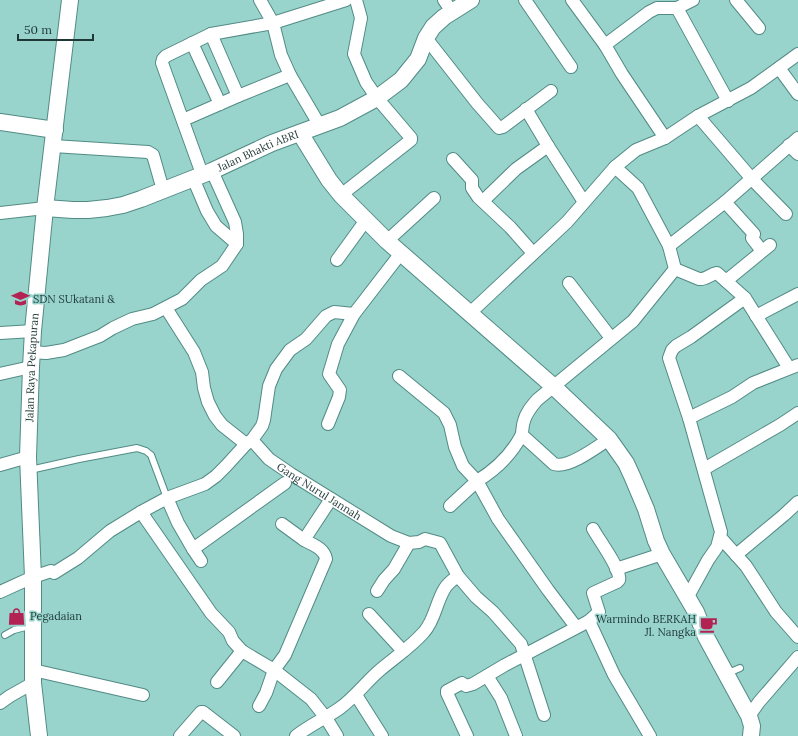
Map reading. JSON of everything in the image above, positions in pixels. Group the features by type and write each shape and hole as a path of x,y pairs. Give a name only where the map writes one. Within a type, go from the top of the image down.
{"street":[{"name":"Jalan Raya Pekapuran","path":"39,736 33,677 33,577 28,464 33,331 45,208 70,0"},
{"path":"260,0 274,23 281,55 290,75 320,126"},
{"path":"237,244 216,226 207,211 202,174 162,63 163,59 166,56 211,34 274,23 346,0"},
{"path":"341,195 411,140 366,82 354,54 361,18 356,0"},
{"name":"Jalan Bhakti ABRI","path":"0,212 45,208 73,210 107,208 135,201 202,174 272,143 346,115 391,89 408,72 418,59 426,38 448,6 471,0"},
{"path":"525,0 571,67"},
{"path":"572,0 605,45 622,74 665,138"},
{"path":"605,45 649,12 657,8 676,8 693,0"},
{"path":"736,0 759,28"},
{"path":"676,8 728,101"},
{"path":"211,34 238,96"},
{"path":"426,38 477,103 499,128 503,128 551,91"},
{"path":"192,44 220,104"},
{"path":"470,313 567,222 615,166 636,150 665,138 698,116 751,88 798,54"},
{"path":"779,68 798,94"},
{"path":"183,120 290,75"},
{"path":"526,109 584,202"},
{"path":"698,116 752,179 786,214"},
{"path":"0,122 54,138 148,152 153,155 163,190"},
{"path":"300,133 329,180 341,195 387,241 553,386 610,439 626,462 646,509 656,541 696,612 706,637 733,671 752,726 751,736"},
{"path":"669,246 725,202 793,141 798,154"},
{"path":"483,201 516,168 548,146"},
{"path":"453,159 472,180 472,188 483,201 534,253"},
{"path":"615,166 638,188 669,246 675,269"},
{"path":"0,374 46,353 64,350 100,336 132,319 154,314 182,299 200,280 222,266 237,244 235,222 202,174"},
{"path":"387,241 434,198"},
{"path":"725,202 754,234 752,241 766,248 726,281"},
{"path":"337,260 366,220"},
{"path":"328,424 340,390 329,374 338,344 354,314 401,253"},
{"path":"675,269 703,280 713,273 717,273 745,298 756,316 794,366 753,383 732,397 689,418"},
{"path":"450,506 477,481 491,472 503,461 522,435 524,421 529,410 537,400 633,321 675,269"},
{"path":"569,283 611,338"},
{"path":"756,316 798,294"},
{"path":"687,598 704,566 717,547 721,532 689,418 669,358 672,350 745,298"},
{"name":"Gang Nurul Jannah","path":"166,308 194,352 202,372 208,402 214,416 222,425 249,442 269,459 331,499 391,536 409,543"},
{"path":"0,592 33,577 51,571 54,573 78,558 110,531 141,512 167,498 205,484 216,476 249,442 262,426 269,386 276,369 290,350 306,340 326,316 334,312 354,314"},
{"path":"0,333 33,331"},
{"path":"399,376 444,413 450,424 455,447 463,466 477,481 498,519 576,627"},
{"path":"704,469 798,413"},
{"path":"522,435 558,466 580,459 610,439"},
{"path":"0,465 28,464"},
{"path":"193,549 285,483"},
{"path":"167,498 178,523 201,561"},
{"path":"304,540 331,499"},
{"path":"736,555 798,502"},
{"path":"141,512 210,613 229,632 233,641 242,651 274,670 311,700 326,718 337,736"},
{"path":"259,706 266,693 274,670 285,655 326,559 323,552 319,548 304,540 282,524"},
{"path":"467,736 447,691 462,683 466,686 473,684 589,621 599,612 593,593 618,581 620,577 593,529"},
{"path":"720,537 746,566 776,612 798,637"},
{"path":"377,591 394,569 409,543 419,542 425,539 440,543 458,576 476,597 493,612 521,644 544,715"},
{"path":"616,569 662,554"},
{"path":"296,736 310,726 326,718 356,695 379,671 403,652 424,632 433,617 445,587 458,576"},
{"path":"369,614 403,652"},
{"path":"589,621 614,675 650,736"},
{"path":"217,682 242,651"},
{"path":"749,716 759,702 798,657"},
{"path":"487,676 501,698 516,736"},
{"path":"0,704 33,677 143,695"},
{"path":"356,695 382,736"},
{"path":"180,736 201,712 206,713 234,736"}],"lane":[{"path":"28,464 79,459 137,448 142,449 151,455 167,498"},
{"path":"5,636 14,630 33,625"}],"place":[{"name":"SDN SUkatani &","path":"20,299"},
{"name":"Pegadaian","path":"17,616"},
{"name":"Warmindo BERKAH Jl. Nangka","path":"709,625"}]}
